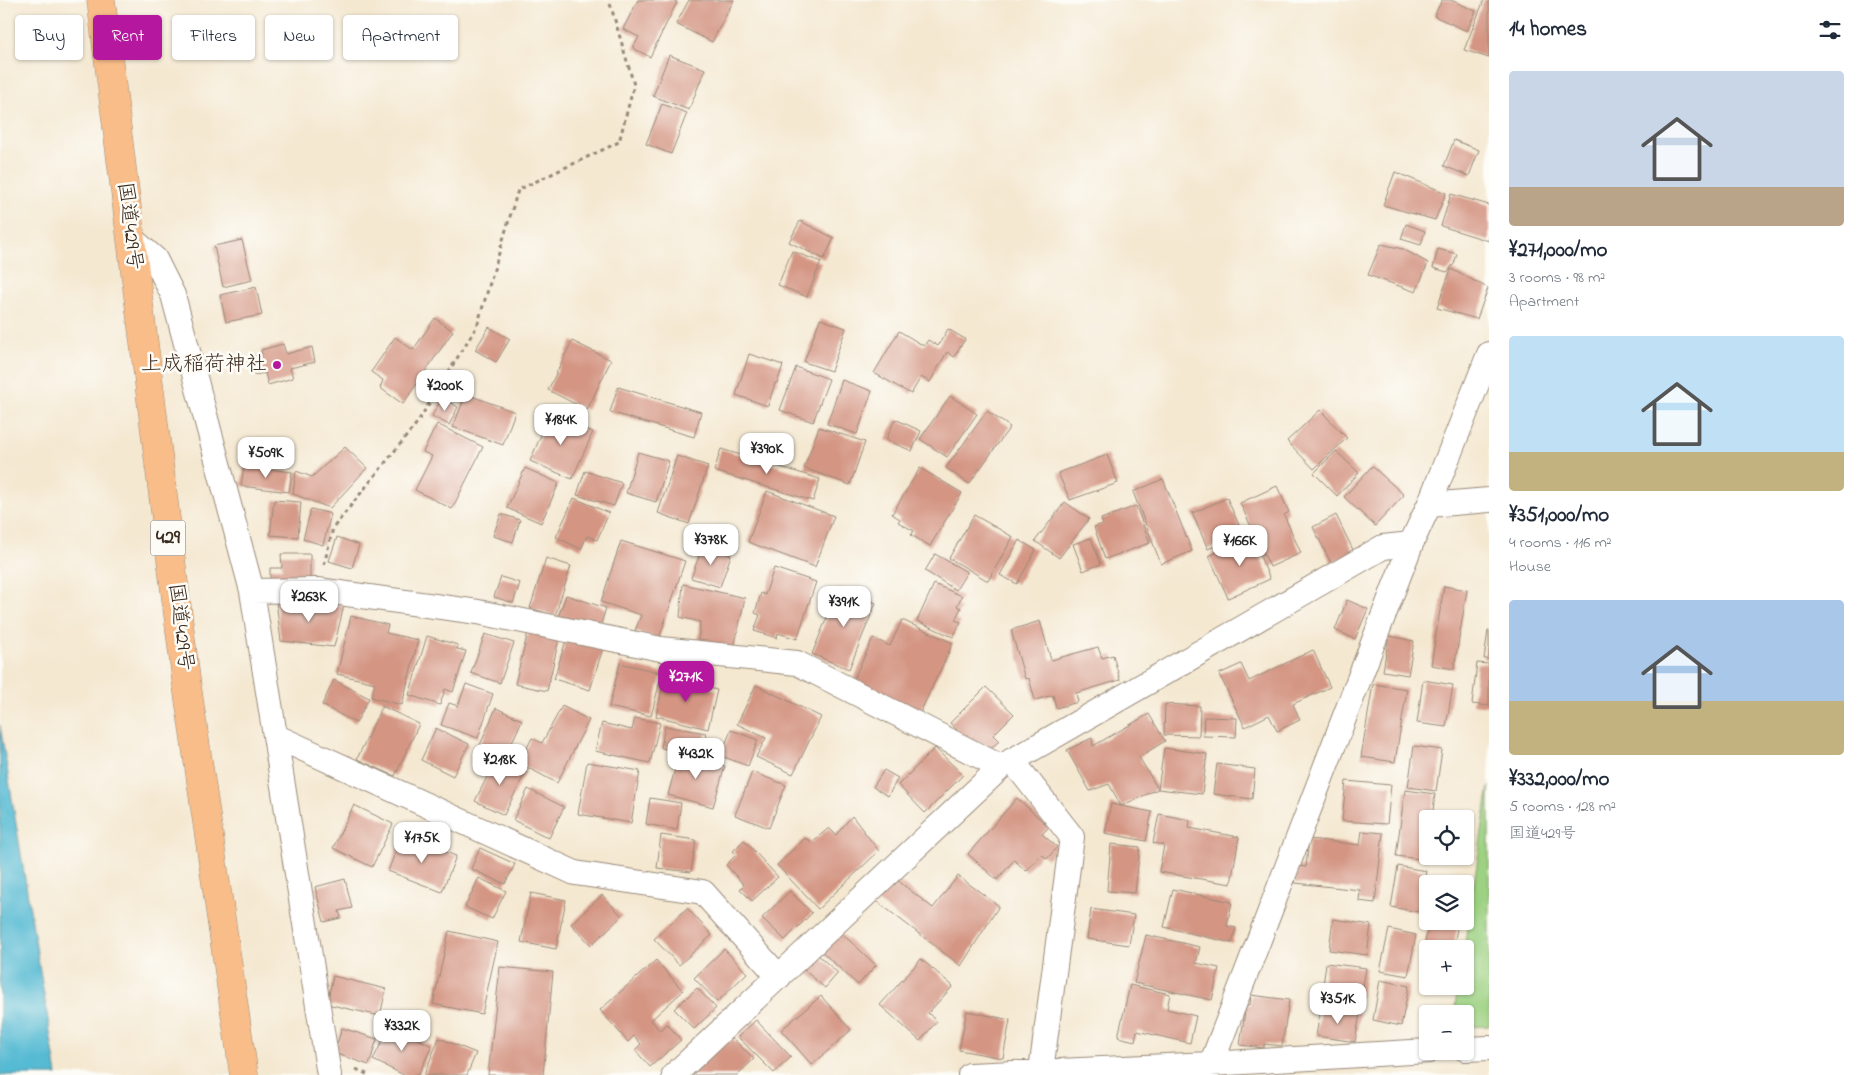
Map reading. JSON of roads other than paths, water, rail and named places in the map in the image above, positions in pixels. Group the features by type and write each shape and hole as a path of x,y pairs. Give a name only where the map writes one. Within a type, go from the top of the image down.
{"highway":[{"name":"国道429号","path":"101,0 186,679 244,1075"}],"street":[{"path":"131,238 155,259 173,295 252,592 329,1075"},
{"path":"1208,1070 1411,544 1429,505 1489,354"},
{"path":"1429,505 1489,500"},
{"path":"674,1075 1006,764 1383,547 1411,544"},
{"path":"252,592 318,590 478,612 661,649 797,663 1006,764 1072,837 1041,1071"},
{"path":"275,736 575,873 703,892 779,976"},
{"path":"1474,1049 1489,1048"},
{"path":"970,1075 1041,1071 1208,1070 1419,1052"}],"water":[{"path":"0,725 57,1075 0,1075"}],"place":[{"name":"上成稲荷神社","path":"277,365"}]}
